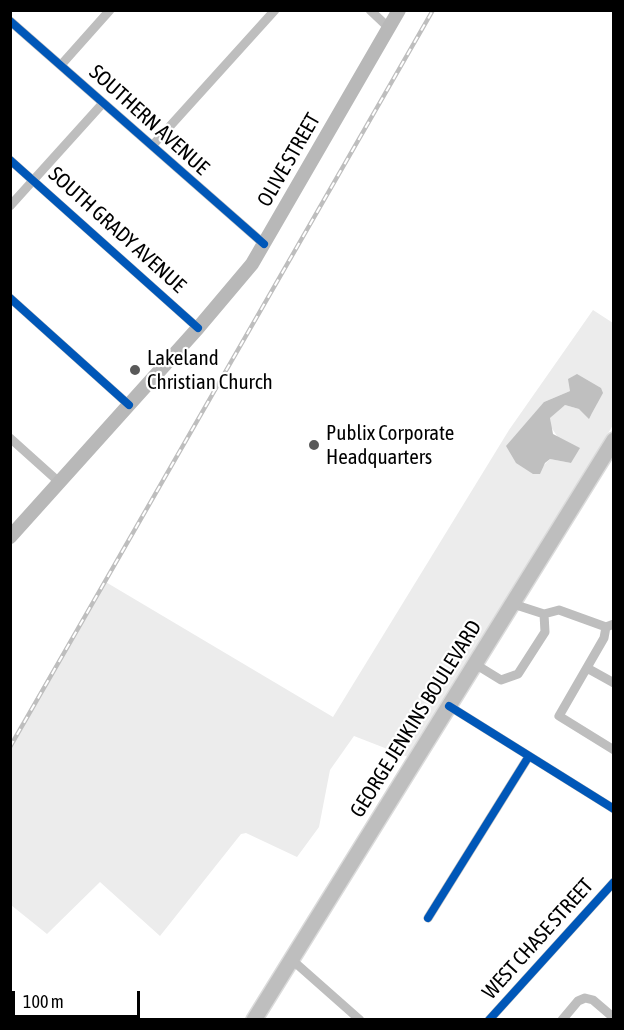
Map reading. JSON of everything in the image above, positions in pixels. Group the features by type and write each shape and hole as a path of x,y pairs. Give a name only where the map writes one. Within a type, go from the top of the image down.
{"main road":[{"name":"OLIVE STREET","path":"10,537 239,282 264,244 399,10"},
{"name":"GEORGE JENKINS BOULEVARD","path":"254,1020 614,440"}],"street":[{"path":"61,66 110,10"},
{"path":"152,146 275,10"},
{"path":"370,10 389,28"},
{"name":"SOUTHERN AVENUE","path":"10,21 264,244"},
{"path":"10,206 103,103"},
{"name":"SOUTH GRADY AVENUE","path":"10,160 198,328"},
{"path":"10,298 129,405"},
{"path":"10,438 59,482"},
{"path":"513,604 544,614 559,610 610,625 559,716 614,750"},
{"path":"475,664 501,680 518,674 545,632 544,614"},
{"path":"587,668 614,683"},
{"path":"449,706 614,809"},
{"path":"428,918 529,756"},
{"name":"WEST CHASE STREET","path":"489,1020 614,882"},
{"path":"291,959 360,1020"},
{"path":"562,1020 578,1001 588,999 614,1018"}],"shaded area":[{"path":"593,310 613,323 613,425 535,558 408,757 354,736 330,770 319,827 297,857 246,833 241,834 160,936 100,882 47,934 11,905 11,740 104,581 333,717 509,430","holes":["571,385 579,409 565,405 550,418 551,427 559,439 579,448 571,463 550,459 541,468 544,402 570,391"]},
{"path":"577,374 601,388 603,393 589,419 579,409 565,405 550,418 553,434 580,448 571,463 550,459 545,463 540,474 533,474 516,463 506,446 544,402 570,391 568,379"}],"railway":[{"path":"10,747 433,10"}],"cycle path":[{"path":"10,21 264,244"},
{"path":"10,160 198,328"},
{"path":"10,298 129,405"},
{"path":"449,706 614,809"},
{"path":"428,918 529,756"},
{"path":"489,1020 614,882"}],"place":[{"name":"Lakeland Christian Church","path":"135,370"},
{"name":"Publix Corporate Headquarters","path":"314,445"}]}
